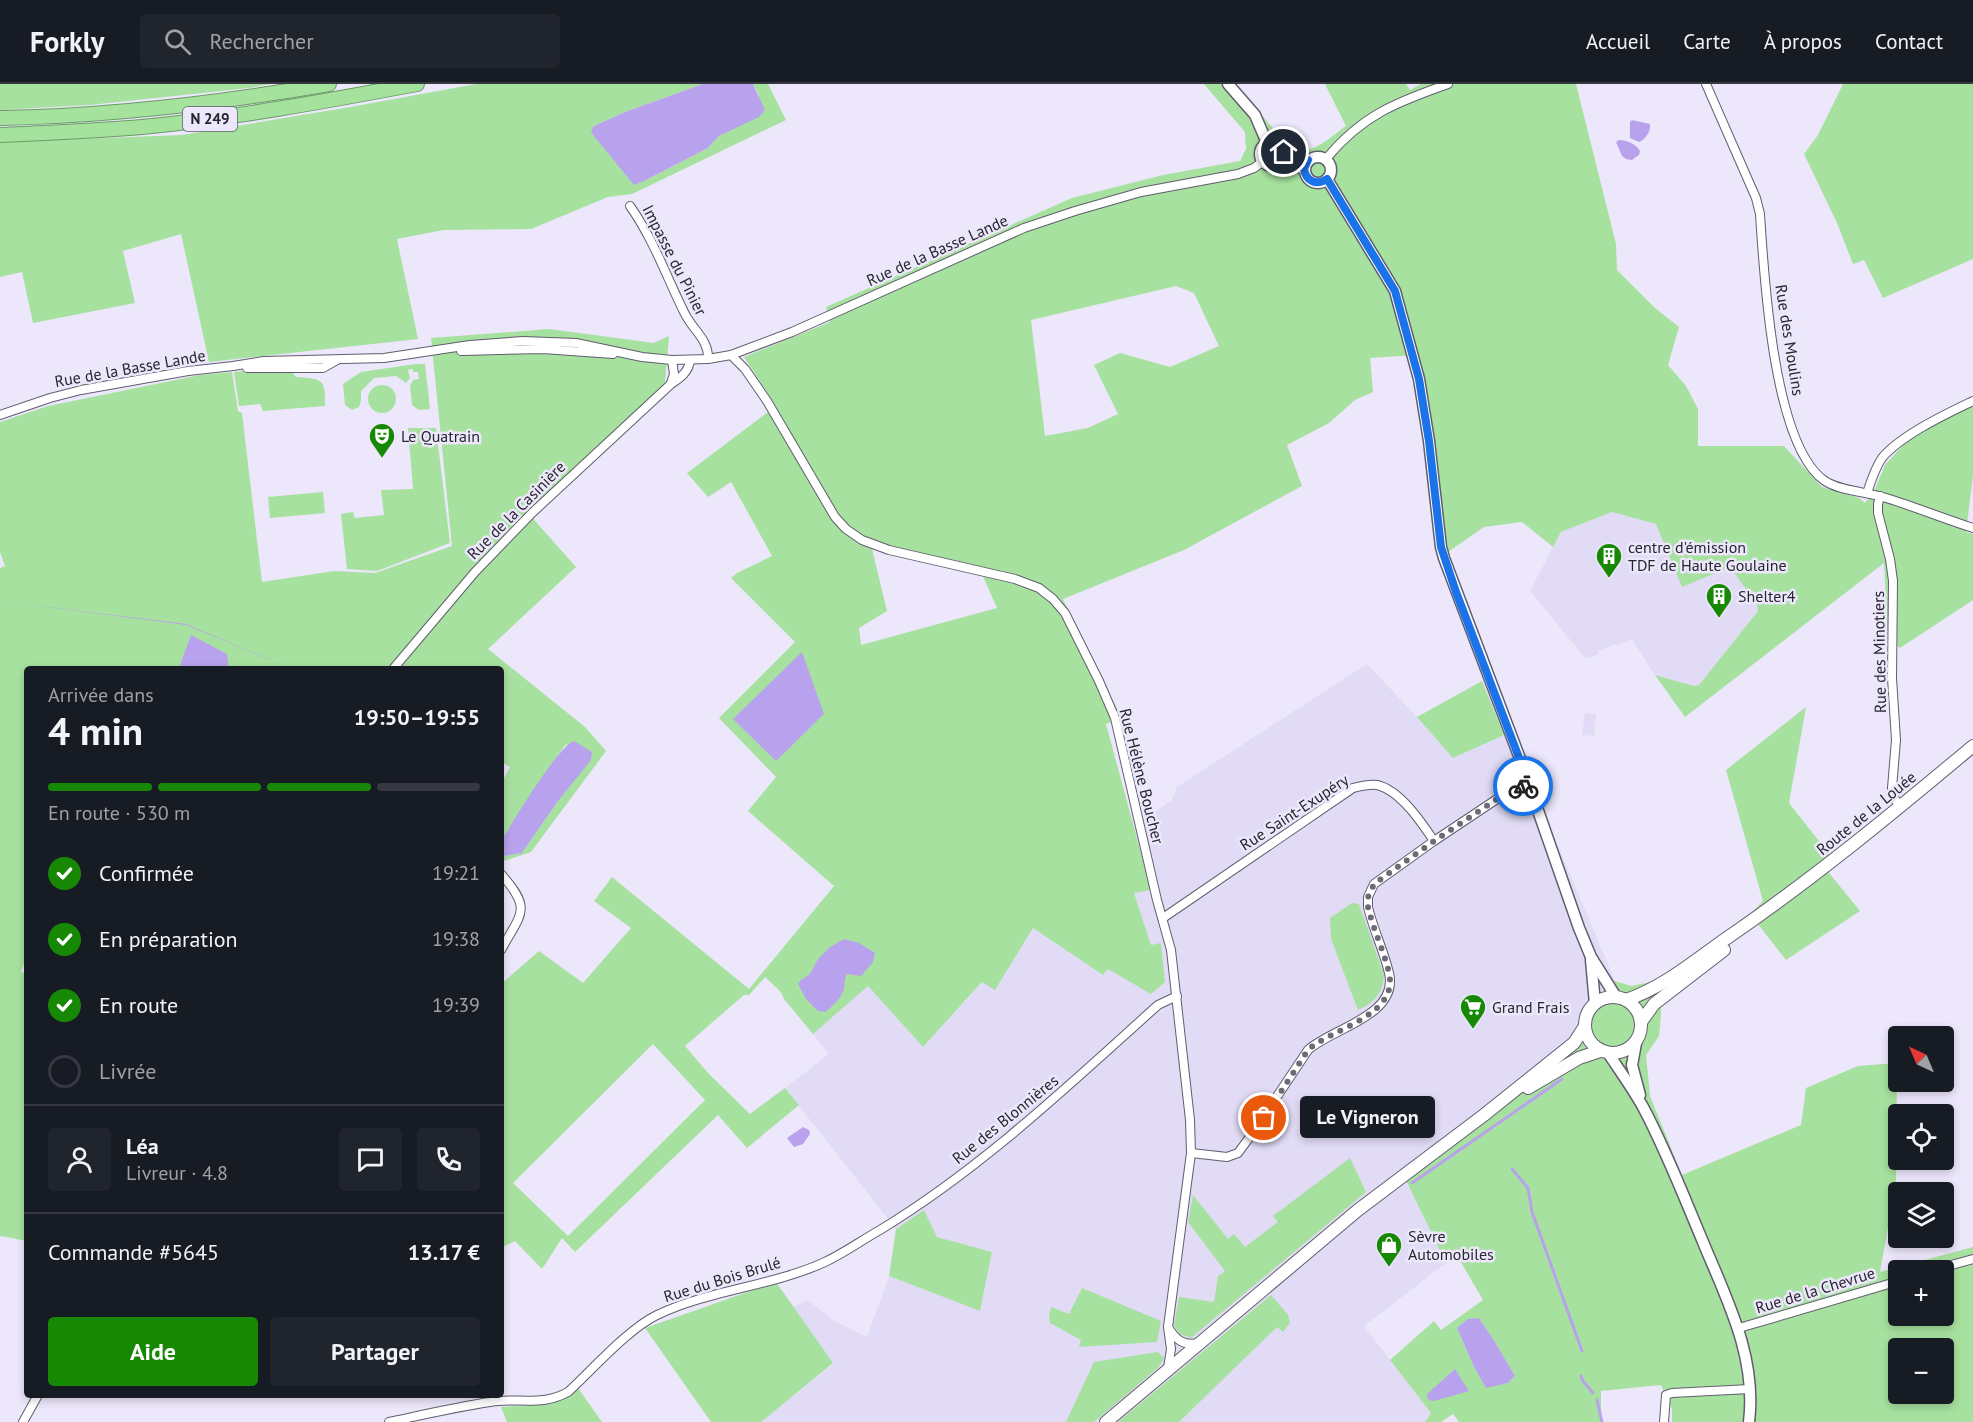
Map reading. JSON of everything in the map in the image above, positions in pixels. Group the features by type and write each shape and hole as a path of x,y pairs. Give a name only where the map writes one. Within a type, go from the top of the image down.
{"highway":[{"name":"N 249","path":"0,118 142,111 329,84"},
{"name":"N 249","path":"0,135 140,127 206,119 417,84"}],"main road":[{"name":"Route de la Louée","path":"1621,999 1662,985 1778,903 1901,807 1973,746"},
{"name":"Route de la Louée","path":"1641,1022 1654,1004 1728,947 1778,903"},
{"path":"1106,1422 1375,1196 1484,1115 1574,1043 1585,1026 1589,1010 1595,1004 1601,1000 1621,999 1636,1009 1641,1022 1636,1043 1623,1052 1604,1052 1579,1058 1484,1115"},
{"path":"1585,1026 1589,1041 1604,1052"}],"street":[{"path":"1228,84 1255,115 1267,143"},
{"path":"1326,159 1360,124 1368,119 1410,97 1449,84"},
{"name":"Rue des Moulins","path":"1706,84 1756,198 1760,214 1777,374 1794,433 1809,464 1825,481 1836,486 1880,496 1973,528"},
{"path":"1267,143 1277,144 1283,156 1306,165"},
{"path":"1267,143 1260,151 1262,162 1272,167 1283,156"},
{"path":"1319,156 1326,159 1331,167 1330,176 1323,182 1314,183 1307,178 1306,165 1319,156"},
{"name":"Rue de la Basse Lande","path":"0,415 81,390 188,371 233,366 323,368 338,360 384,358 470,345 535,340 576,343 625,354 672,360 708,359 731,355 792,332 1024,228 1141,192 1238,174 1262,162"},
{"path":"1327,179 1395,291 1419,379 1429,441 1441,547 1529,784 1579,928 1591,957 1621,999"},
{"name":"Impasse du Pinier","path":"630,206 652,241 686,316 707,345 708,359"},
{"name":"Rue Hélène Boucher","path":"731,355 745,369 767,401 835,517 846,529 862,540 889,550 1015,579 1039,588 1053,599 1065,614 1115,718 1171,950 1190,1120 1191,1153 1168,1327 1171,1349 1168,1368"},
{"path":"671,384 674,374 672,360"},
{"name":"Rue de la Casinière","path":"396,666 475,572 532,513 686,372 690,360"},
{"path":"1868,493 1874,472 1888,452 1936,420 1973,401"},
{"name":"Rue des Minotiers","path":"1880,496 1878,513 1890,559 1893,581 1892,678 1896,740 1892,788 1894,798 1901,807"},
{"path":"1191,1153 1227,1157 1238,1153 1308,1050 1317,1042 1374,1011 1384,1001 1389,989 1390,975 1371,918 1368,897 1374,884 1503,795 1529,784"},
{"name":"Rue Saint-Exupéry","path":"1163,918 1353,788 1378,785 1391,791 1410,809 1434,841"},
{"path":"504,878 520,902 522,914 504,945"},
{"path":"1591,957 1595,1004"},
{"name":"Rue des Blonnières","path":"842,1253 901,1217 973,1166 1056,1097 1158,1005 1177,996"},
{"path":"1636,1043 1632,1065 1643,1107 1739,1328 1748,1362 1749,1422"},
{"path":"1604,1052 1643,1107"},
{"name":"Rue du Bois Brulé","path":"389,1422 493,1401 543,1401 556,1398 568,1392 637,1328 655,1316 674,1308 789,1275 842,1253"},
{"path":"1954,1264 1973,1259"},
{"name":"Rue de la Chevrue","path":"1739,1328 1888,1284"},
{"path":"1168,1327 1182,1343 1187,1345 1199,1343"},
{"path":"1665,1422 1664,1400 1666,1395 1750,1389"},
{"path":"23,1422 36,1398"}],"shaded area":[{"path":"703,84 753,84 765,110 759,117 719,136 708,148 634,185 593,135 591,131 594,126 625,112"},
{"path":"1632,120 1650,124 1648,135 1639,142 1630,138"},
{"path":"1619,140 1634,144 1640,151 1639,155 1632,160 1622,156 1616,142"},
{"path":"1612,512 1656,523 1682,587 1730,566 1758,604 1758,611 1699,685 1694,686 1655,675 1632,639 1598,651 1599,654 1586,659 1530,591 1561,532"},
{"path":"0,601 186,624 285,666 186,625"},
{"path":"191,635 227,654 229,666 182,666 180,665"},
{"path":"802,652 824,714 776,761 733,719"},
{"path":"1367,664 1453,758 1515,730 1545,815 1615,981 1586,1007 1576,1040 1401,1170 1446,1263 1364,1326 1431,1413 1425,1422 761,1422 833,1364 793,1307 808,1300 831,1319 867,1337 889,1276 980,1311 992,1252 937,1237 924,1210 896,1229 785,1088 829,1054 813,1034 868,986 923,1047 983,982 995,989 1033,928 1103,975 1108,969 1165,982 1161,944 1151,945 1134,893 1150,889 1131,814 1138,812 1144,819 1172,800 1177,787"},
{"path":"1585,713 1596,714 1594,736 1582,735"},
{"path":"574,741 592,752 591,760 558,801 522,853 504,856 504,836 547,770 566,746"},
{"path":"844,939 859,943 875,953 873,962 861,976 847,974 843,992 834,1005 825,1012 818,1011 806,999 798,984 810,974 818,959 830,947"},
{"path":"803,1127 809,1130 810,1134 803,1144 794,1147 787,1138"},
{"path":"1479,1318 1515,1376 1508,1383 1486,1388 1474,1367 1457,1328 1468,1319"},
{"path":"1455,1369 1469,1391 1434,1401 1428,1400 1427,1394"}],"green space":[{"path":"0,84 270,84 90,105 0,110"},
{"path":"476,84 703,84 625,112 594,126 646,180 708,148 719,136 734,128 759,95 753,84 768,84 786,120 632,194 608,197 531,229 444,230 397,239 418,339 209,362 181,234 123,251 135,303 33,323 22,272 0,277 0,142 182,135"},
{"path":"1204,84 1236,84 1291,150 1298,151 1313,148 1346,126 1325,84 1406,84 1410,90 1421,84 1576,84 1616,244 1617,270 1655,308 1679,327 1668,365 1686,386 1698,409 1698,446 1784,446 1822,487 1859,498 1865,503 1875,489 1885,465 1905,443 1947,416 1973,405 1973,476 1966,532 1973,534 1973,600 1900,648 1888,639 1884,563 1685,717 1655,675 1694,686 1699,685 1758,611 1757,604 1730,567 1682,587 1656,524 1612,512 1561,532 1553,547 1522,522 1484,527 1448,552 1430,406 1417,355 1370,358 1373,392 1355,400 1329,423 1287,445 1302,486 1184,550 1063,599 1122,719 1106,724 1151,890 1134,893 1151,945 1161,943 1165,982 1151,994 1108,969 1103,975 1033,928 995,990 982,982 923,1047 868,986 813,1034 784,999 781,992 765,977 749,995 744,995 685,1046 708,1073 750,1114 785,1088 799,1105 747,1148 718,1115 575,1252 562,1238 542,1269 515,1241 504,1246 504,981 539,951 583,983 631,928 594,901 612,877 749,989 834,886 748,811 776,777 719,718 795,642 731,578 772,556 731,482 708,497 687,473 776,406 744,357 830,322 826,307 1072,198 1163,175 1240,161 1246,149 1245,132","holes":["1176,286 1194,293 1219,346 1170,367 1120,353 1094,365 1118,414 1088,428 1045,436 1031,320","872,549 982,574 997,608 861,645 859,628 887,611","653,1044 705,1100 568,1236 513,1183"]},
{"path":"1843,84 1973,84 1973,259 1883,298 1864,260 1853,264 1837,223 1804,154 1818,135"},
{"path":"549,329 654,343 669,336 665,383 528,513 576,567 488,649 585,727 606,751 531,852 504,861 504,856 522,853 558,801 567,743 504,836 504,778 510,767 504,764 504,666 24,666 24,964 21,972 24,973 24,1240 0,1236 0,568 5,566 0,552 0,422 48,406 200,375 232,372 238,411 242,413 262,582 334,571 375,573 452,546 431,338"},
{"path":"425,364 430,409 419,410 412,405 410,386 413,380 419,379 418,372 413,372 413,369 408,370 410,378 406,383 396,376 374,378 361,391 359,407 352,410 345,405 343,384 361,372"},
{"path":"234,372 292,372 296,377 317,380 321,382 325,390 325,406 263,411 260,404 239,406"},
{"path":"382,385 392,389 396,399 392,409 382,413 372,409 368,399 372,389"},
{"path":"408,428 436,428 450,543 377,571 347,569 341,514 353,512 355,518 384,515 381,490 413,489"},
{"path":"323,492 325,513 270,518 268,497"},
{"path":"1482,681 1504,735 1453,758 1417,717"},
{"path":"1806,707 1789,803 1830,855 1821,863 1860,911 1786,960 1750,914 1763,901 1726,770"},
{"path":"1352,903 1359,904 1384,975 1377,997 1358,1010 1331,939 1330,918"},
{"path":"1661,980 1659,1036 1646,1055 1650,1096 1682,1175 1801,1125 1806,1088 1858,1066 1888,1064 1888,1092 1897,1092 1897,1104 1888,1104 1888,1170 1896,1170 1896,1182 1888,1182 1888,1228 1880,1272 1888,1270 1888,1326 1954,1326 1954,1260 1925,1260 1973,1247 1973,1422 1672,1422 1672,1409 1661,1385 1601,1391 1601,1422 1459,1422 1453,1414 1441,1422 1425,1422 1431,1413 1390,1360 1434,1321 1441,1330 1483,1300 1458,1257 1446,1263 1401,1170 1575,1040 1586,1007 1615,981 1631,986","holes":["1479,1318 1515,1376 1508,1383 1486,1387 1474,1367 1457,1328"]},
{"path":"1350,1158 1366,1192 1191,1338 1180,1334 1174,1325 1179,1297 1214,1302 1218,1276 1225,1271 1188,1222 1193,1195 1228,1239 1234,1234 1245,1247 1278,1222 1273,1216"},
{"path":"924,1210 937,1237 992,1252 980,1311 889,1276 896,1229"},
{"path":"776,1282 833,1363 761,1422 711,1422 645,1328"},
{"path":"1082,1288 1161,1321 1157,1342 1079,1347 1081,1340 1050,1323 1049,1315 1051,1307 1069,1314"},
{"path":"1271,1295 1288,1315 1290,1323 1283,1332 1277,1327 1179,1422 1118,1422"},
{"path":"1158,1352 1164,1358 1159,1367 1094,1422 1066,1422 1094,1362"},
{"path":"578,1388 602,1422 507,1422 501,1407 551,1402"}],"waterway":[{"path":"1412,1183 1562,1079"},
{"path":"1512,1169 1528,1188 1532,1212 1582,1351"},
{"path":"1581,1376 1593,1393"},
{"path":"1597,1400 1602,1422"}],"way so far":[{"path":"1264,1118 1308,1050 1317,1042 1374,1011 1384,1001 1389,989 1390,975 1368,907 1368,897 1374,884 1503,795 1523,786"}],"place":[{"name":"Le Quatrain","path":"382,459"},
{"name":"centre d'émission TDF de Haute Goulaine","path":"1609,579"},
{"name":"Shelter4","path":"1719,619"},
{"name":"Grand Frais","path":"1473,1030"},
{"name":"Le Vigneron","path":"1264,1118"},
{"name":"Sèvre Automobiles","path":"1389,1268"}],"route":[{"path":"1284,152 1308,160 1304,169 1310,181 1319,183 1327,179 1395,291 1419,379 1429,441 1441,547 1529,784 1523,786"}]}
